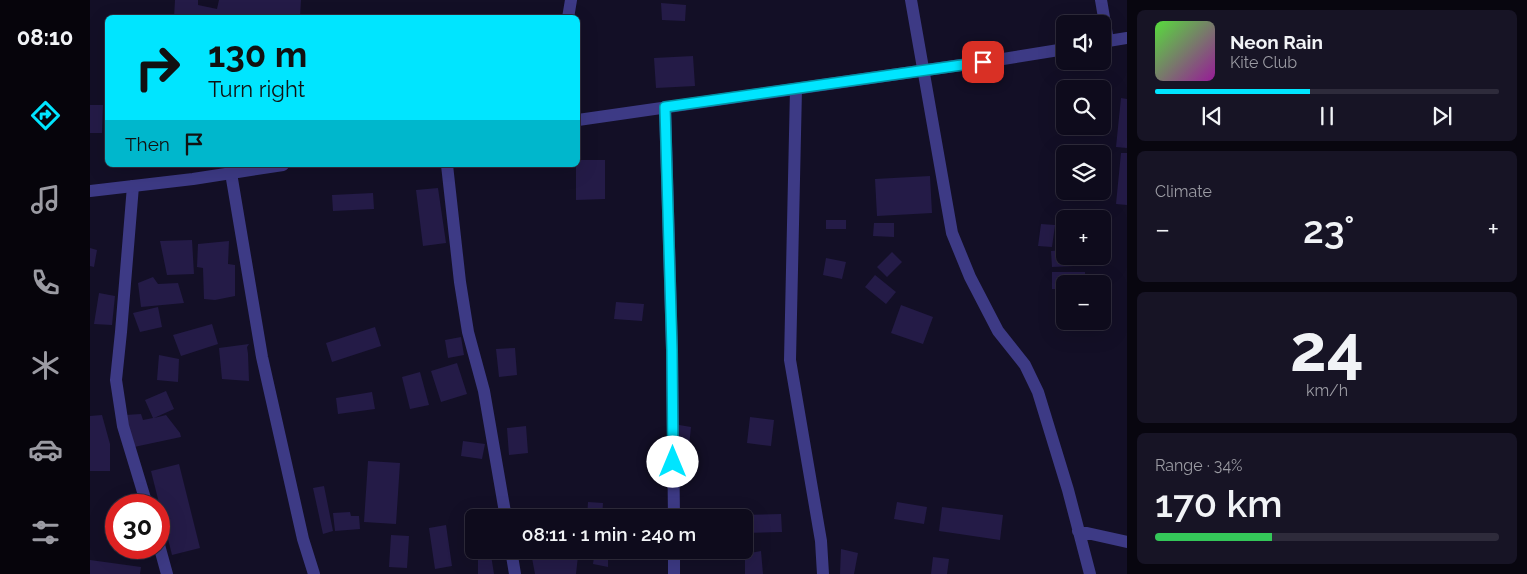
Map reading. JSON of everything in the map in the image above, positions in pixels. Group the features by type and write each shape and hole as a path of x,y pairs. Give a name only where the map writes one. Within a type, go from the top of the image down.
{"street":[{"path":"568,15 571,0"},
{"path":"911,0 952,233 970,277 998,331 1025,365 1038,392 1068,490 1090,574"},
{"path":"1101,0 1102,15"},
{"path":"1111,41 1127,38"},
{"path":"580,120 1056,50"},
{"path":"796,88 790,360 821,541 823,574"},
{"path":"665,107 672,350 674,509"},
{"path":"90,191 193,179 270,167"},
{"path":"447,167 460,282 468,332 484,391 504,509"},
{"path":"231,173 262,357 314,574"},
{"path":"134,186 116,380 123,426 144,494"},
{"path":"1078,531 1127,542"},
{"path":"163,559 167,574"},
{"path":"512,559 515,574"},
{"path":"674,559 674,574"}],"building":[{"path":"175,0 198,0 198,5 217,9 219,0 301,0 300,15 174,15"},
{"path":"661,3 686,5 685,21 662,20"},
{"path":"693,56 695,86 656,88 654,58"},
{"path":"1121,98 1127,99 1127,148 1116,147"},
{"path":"90,105 103,105 102,133 90,133"},
{"path":"1121,153 1127,153 1127,205 1116,204"},
{"path":"580,160 605,160 605,199 576,200 576,167 580,167"},
{"path":"930,176 932,213 877,216 875,179"},
{"path":"438,188 446,243 423,246 416,190"},
{"path":"373,193 374,209 333,211 332,195"},
{"path":"826,220 846,220 846,229 826,229"},
{"path":"874,223 894,223 894,237 873,236"},
{"path":"1041,224 1055,225 1052,247 1038,246"},
{"path":"192,240 194,274 167,275 160,241"},
{"path":"229,241 228,264 235,265 235,296 215,300 204,299 203,268 197,267 198,244"},
{"path":"90,248 97,250 94,267 90,266"},
{"path":"1051,251 1056,251 1056,265 1074,266 1052,267"},
{"path":"892,252 902,262 887,277 877,267"},
{"path":"826,258 846,262 842,279 823,275"},
{"path":"1052,272 1085,272 1085,275 1056,275 1056,289 1052,289"},
{"path":"875,275 896,292 886,304 865,287"},
{"path":"153,277 158,284 178,283 184,303 141,307 138,283"},
{"path":"99,293 115,296 112,325 94,324"},
{"path":"616,302 644,304 642,321 614,319"},
{"path":"901,305 933,317 923,344 891,333"},
{"path":"158,307 162,327 140,332 133,313"},
{"path":"212,324 218,344 181,356 173,335"},
{"path":"375,327 381,346 332,362 326,343"},
{"path":"461,337 464,355 448,358 445,340"},
{"path":"249,344 247,347 249,381 222,379 219,348"},
{"path":"515,348 517,375 499,377 496,349"},
{"path":"159,355 179,359 178,382 157,380"},
{"path":"457,363 467,394 441,402 431,371"},
{"path":"420,372 429,405 410,409 402,377"},
{"path":"166,391 174,409 154,418 166,415 181,437 134,447 125,415 141,414 143,420 153,418 145,400"},
{"path":"372,392 375,409 338,414 336,398"},
{"path":"102,415 110,444 110,471 90,471 90,416"},
{"path":"750,417 774,420 771,446 747,443"},
{"path":"679,425 691,427 689,446 678,444"},
{"path":"526,426 528,453 509,455 507,428"},
{"path":"463,441 485,444 482,459 461,456"},
{"path":"368,461 400,463 396,524 364,522"},
{"path":"179,464 200,548 172,555 170,547 170,494 157,494 151,471"},
{"path":"324,486 333,531 323,534 313,488"},
{"path":"588,502 603,503 603,509 588,509"},
{"path":"897,502 927,507 924,524 894,519"},
{"path":"942,507 1003,515 1000,540 939,531"},
{"path":"350,512 351,516 359,516 360,529 335,531 333,513"},
{"path":"781,514 782,532 753,533 753,515"},
{"path":"446,525 452,566 435,569 429,528"},
{"path":"391,535 409,536 407,568 389,567"},
{"path":"841,549 858,553 854,574 840,574"},
{"path":"761,551 763,574 745,574 745,559 753,559 753,552"},
{"path":"933,557 949,559 947,574 931,574"},
{"path":"478,559 492,559 494,574 478,574"},
{"path":"532,559 578,559 576,574 535,574"},
{"path":"594,559 608,559 608,567 593,564"},
{"path":"90,560 141,567 140,574 90,574"}],"route":[{"path":"673,462 672,350 665,107 983,62"}]}
